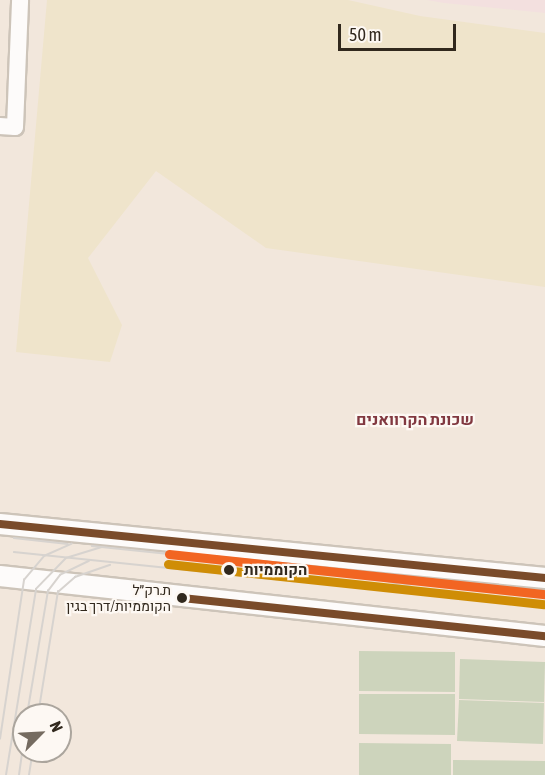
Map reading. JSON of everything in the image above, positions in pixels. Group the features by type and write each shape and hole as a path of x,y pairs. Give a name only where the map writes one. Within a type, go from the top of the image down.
{"street":[{"path":"0,126 15,127 20,0"},
{"path":"0,524 545,578"},
{"path":"0,576 545,636"}],"shaded area":[{"path":"427,0 545,0 545,13 444,3"}],"green space":[{"path":"359,651 455,652 455,692 359,691"},
{"path":"460,659 545,662 544,702 459,699"},
{"path":"359,694 455,694 455,735 359,734"},
{"path":"459,700 544,703 543,744 457,741"},
{"path":"359,743 451,744 451,775 359,775"},
{"path":"453,760 545,761 545,775 453,775"}],"sand":[{"path":"47,0 348,0 420,16 545,33 545,287 266,248 156,171 88,258 122,325 110,362 16,352"}],"tram line":[{"path":"14,538 68,544"},
{"path":"0,739 24,580 44,556 71,544"},
{"path":"92,546 169,554"},
{"path":"6,775 36,589 66,558 101,547"},
{"path":"14,552 277,579"},
{"path":"29,703 48,591 60,575 89,561"},
{"path":"40,703 58,592 75,577 110,565"},
{"path":"370,575 432,596"},
{"path":"368,589 435,582"},
{"path":"19,775 21,763"},
{"path":"29,775 31,763"}],"transit line":[{"path":"0,524 545,578"},
{"path":"169,554 545,594"},
{"path":"168,564 544,604"},
{"path":"182,598 545,636"}],"place":[{"name":"הקוממיות","path":"229,570"},
{"name":"ת.רק״ל הקוממיות/דרך בגין","path":"182,598"}],"district":[{"name":"שכונת הקרוואנים","path":"415,419"}]}
